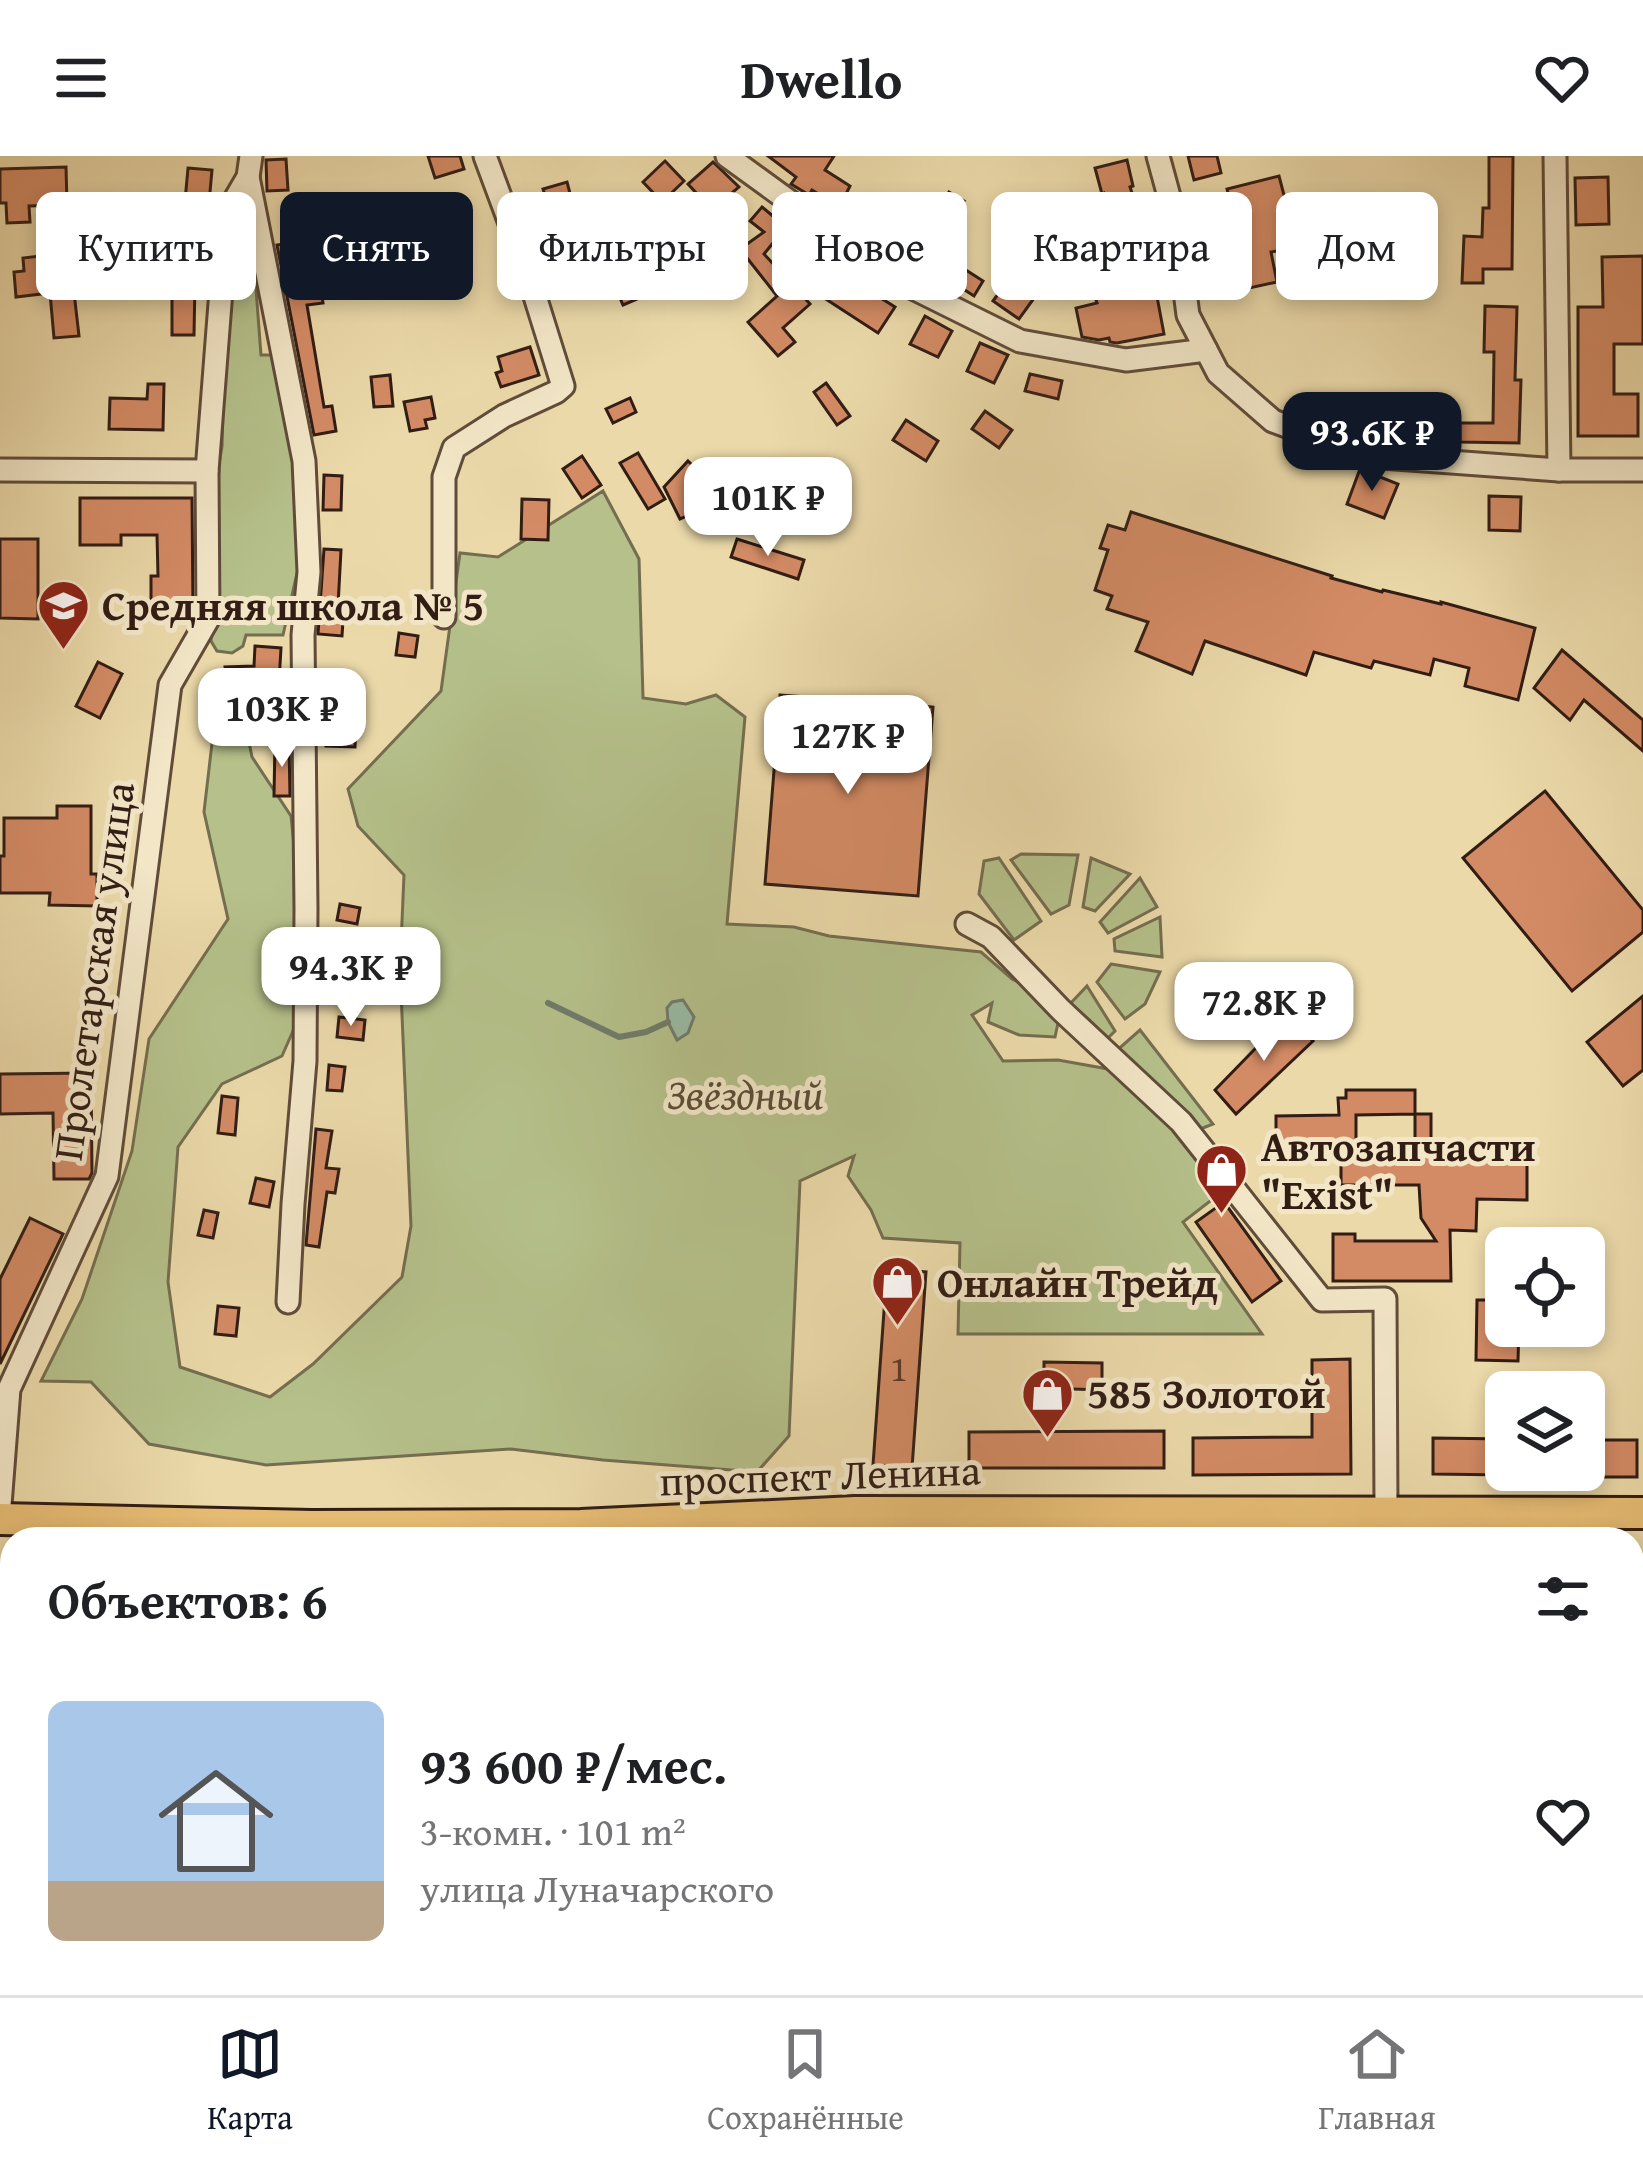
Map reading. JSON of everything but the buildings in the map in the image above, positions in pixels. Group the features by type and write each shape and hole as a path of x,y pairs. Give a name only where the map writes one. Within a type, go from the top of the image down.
{"main road":[{"name":"проспект Ленина","path":"0,1519 312,1526 1318,1526 1386,1511 1643,1513"}],"street":[{"path":"444,617 443,477 454,448 563,386 485,156"},
{"path":"727,156 899,281 1020,341 1126,360 1206,350"},
{"path":"1158,156 1176,221 1188,315 1218,373 1274,421 1368,456 1559,470 1643,470"},
{"path":"1555,156 1559,470"},
{"path":"250,167 304,460 309,572 303,635 304,1061 288,1301"},
{"name":"Пролетарская улица","path":"0,1505 9,1389 107,1177 170,686 208,619 207,471 226,214 250,167"},
{"path":"0,470 207,471"},
{"path":"967,924 1010,954 1060,1010 1181,1123 1322,1300 1384,1299 1386,1511"}],"green space":[{"path":"256,289 261,355 279,355 299,460 300,560 283,635 246,635 243,646 232,653 217,651 211,641 215,488 222,446 226,300 256,300"},
{"name":"Звёздный","path":"603,491 639,559 643,698 686,704 716,695 745,717 727,924 794,927 829,936 981,952 1012,979 1038,991 1058,1023 1055,1037 1019,1035 988,1022 992,1003 972,1015 1003,1061 1058,1060 1108,1069 1169,1119 1227,1188 1183,1222 1262,1334 958,1334 960,1243 883,1238 848,1176 854,1156 800,1181 789,1436 757,1472 511,1449 266,1465 149,1444 91,1382 41,1381 82,1299 132,1151 149,1039 228,919 204,812 214,726 243,713 252,757 291,816 304,943 300,1015 282,1056 222,1084 178,1147 168,1282 180,1367 270,1397 313,1364 402,1277 411,1226 400,968 404,875 358,826 348,789 441,691 460,553 498,557"},
{"path":"1021,854 1078,855 1069,905 1051,914 1011,860"},
{"path":"999,858 1041,921 1014,940 979,894 984,861"},
{"path":"1091,858 1130,874 1095,911 1083,907"},
{"path":"1140,878 1157,907 1108,933 1100,922"},
{"path":"1160,917 1162,957 1115,951 1114,939"},
{"path":"1111,964 1160,972 1145,1004 1125,1019 1097,982"},
{"path":"1087,986 1115,1031 1107,1039 1070,1004"},
{"path":"1140,1030 1213,1124 1198,1130 1115,1052"}],"shaded area":[{"path":"683,1000 694,1017 688,1033 677,1040 667,1008"}],"waterway":[{"path":"548,1003 619,1037 668,1022"}],"place":[{"name":"Средняя школа № 5","path":"63,651"},
{"name":"Автозапчасти \"Exist\"","path":"1222,1216"},
{"name":"Онлайн Трейд","path":"898,1328"},
{"name":"585 Золотой","path":"1048,1439"}]}
